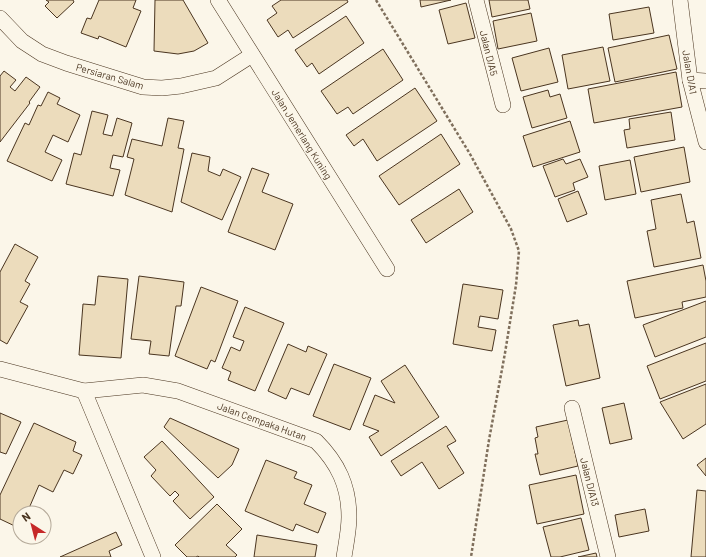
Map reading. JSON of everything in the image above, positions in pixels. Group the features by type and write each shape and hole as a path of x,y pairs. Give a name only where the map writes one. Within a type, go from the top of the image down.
{"street":[{"name":"Jalan Jemerlang Kuning","path":"218,0 387,269"},
{"name":"Jalan D/A5","path":"476,0 503,106"},
{"name":"Jalan D/A1","path":"680,0 690,80 706,142"},
{"name":"Persiaran Salam","path":"0,18 22,41 42,54 143,87 162,88 181,86 216,78 252,55"},
{"path":"690,80 706,81"},
{"name":"Jalan Cempaka Hutan","path":"0,368 84,391 143,385 178,391 316,441 328,453 341,474 347,492 349,518 344,557"},
{"path":"84,391 153,557"},
{"name":"Jalan D/A13","path":"572,408 608,557"}],"path":[{"path":"376,0 470,154 511,229 519,251 515,292 489,440 472,557"}],"building":[{"path":"46,0 73,0 74,2 57,18 45,6 49,2"},
{"path":"99,0 136,0 133,8 141,11 126,47 99,36 98,39 81,33 87,18 91,19"},
{"path":"155,0 183,0 208,43 194,51 178,54 154,51"},
{"path":"281,0 347,0 348,2 293,38 288,30 278,37 267,20 277,13 272,6"},
{"path":"420,0 451,0 421,7"},
{"path":"489,0 528,0 530,9 492,17"},
{"path":"466,3 475,38 448,44 439,10"},
{"path":"649,7 654,33 613,40 609,14"},
{"path":"531,13 537,41 498,49 493,21"},
{"path":"346,16 364,43 319,74 312,63 307,67 295,50"},
{"path":"669,35 677,69 615,82 608,48"},
{"path":"603,47 610,81 568,89 562,55"},
{"path":"549,48 558,82 521,91 512,58"},
{"path":"383,49 403,80 353,114 348,107 337,114 321,91"},
{"path":"4,71 16,80 10,87 15,91 26,77 40,87 29,102 30,103 0,142 0,76"},
{"path":"676,72 682,107 594,123 588,89"},
{"path":"415,88 437,121 377,161 363,139 354,146 346,135"},
{"path":"548,90 550,97 560,94 567,118 532,128 523,97"},
{"path":"48,92 60,98 57,104 80,115 68,142 53,135 45,152 62,160 52,181 7,161 25,123 29,125 38,105 41,106"},
{"path":"92,111 108,115 103,134 112,136 117,118 132,123 123,157 113,155 110,168 120,170 113,196 66,184 74,153 81,155"},
{"path":"671,112 675,140 627,148 624,130 630,129 629,119"},
{"path":"168,118 184,121 178,148 184,149 172,212 125,195 134,159 127,157 132,139 162,146"},
{"path":"570,121 580,152 533,167 523,136"},
{"path":"441,134 460,164 399,205 379,176"},
{"path":"684,147 690,182 641,192 634,157"},
{"path":"192,153 210,157 208,171 220,176 223,169 241,177 222,220 181,202"},
{"path":"563,159 566,164 580,159 588,177 573,183 575,190 555,197 543,166"},
{"path":"630,160 636,194 605,200 599,166"},
{"path":"252,168 269,174 262,192 293,204 275,250 228,232"},
{"path":"459,189 473,212 426,243 411,220"},
{"path":"578,191 587,214 567,222 558,199"},
{"path":"681,194 687,223 694,221 701,258 654,267 647,231 656,229 651,200"},
{"path":"15,244 38,257 25,281 30,284 20,302 28,306 7,344 0,340 0,272"},
{"path":"703,265 706,281 706,297 682,302 683,308 635,318 627,281"},
{"path":"98,276 128,279 121,358 79,355 83,304 95,305"},
{"path":"139,276 184,282 181,306 176,306 169,356 149,354 151,341 131,339"},
{"path":"463,284 503,290 498,319 480,316 478,327 496,330 492,351 453,344"},
{"path":"201,287 238,301 215,362 211,360 207,369 175,356"},
{"path":"706,301 706,337 655,357 643,325"},
{"path":"245,307 284,323 255,391 228,380 231,372 222,368 231,347 240,351 244,341 233,337"},
{"path":"578,320 579,326 589,324 600,378 566,386 553,325"},
{"path":"706,343 706,381 660,399 647,366"},
{"path":"288,344 306,352 308,346 327,354 309,395 291,388 286,399 268,391"},
{"path":"334,364 371,378 350,430 313,416"},
{"path":"405,365 439,417 381,456 369,437 379,431 363,425 375,395 395,403 381,381"},
{"path":"706,384 706,424 683,439 660,402"},
{"path":"624,403 632,439 610,444 602,408"},
{"path":"0,413 21,422 6,454 0,452"},
{"path":"170,418 239,449 232,465 218,478 164,427"},
{"path":"568,420 578,466 540,475 535,454 538,454 535,438 538,437 536,427"},
{"path":"34,423 76,442 73,451 82,455 73,474 64,470 53,492 39,485 30,505 12,505 12,525 0,519 0,495"},
{"path":"446,426 456,441 447,446 464,473 439,489 422,462 401,476 391,461"},
{"path":"162,441 214,497 190,519 173,501 179,495 175,491 170,496 151,476 156,470 144,457"},
{"path":"706,458 706,476 697,465"},
{"path":"266,460 297,472 294,478 312,485 304,504 326,513 318,533 296,524 293,531 245,511"},
{"path":"576,475 584,514 537,524 529,485"},
{"path":"697,490 706,491 706,557 691,557"},
{"path":"217,504 242,529 226,545 237,555 235,557 187,557 175,545"},
{"path":"645,509 649,531 619,537 615,515"},
{"path":"581,518 589,550 560,557 551,557 543,527"},
{"path":"116,532 122,545 109,551 111,557 60,557"},
{"path":"257,535 317,545 315,557 254,557"},
{"path":"596,553 597,557 578,557"}]}
